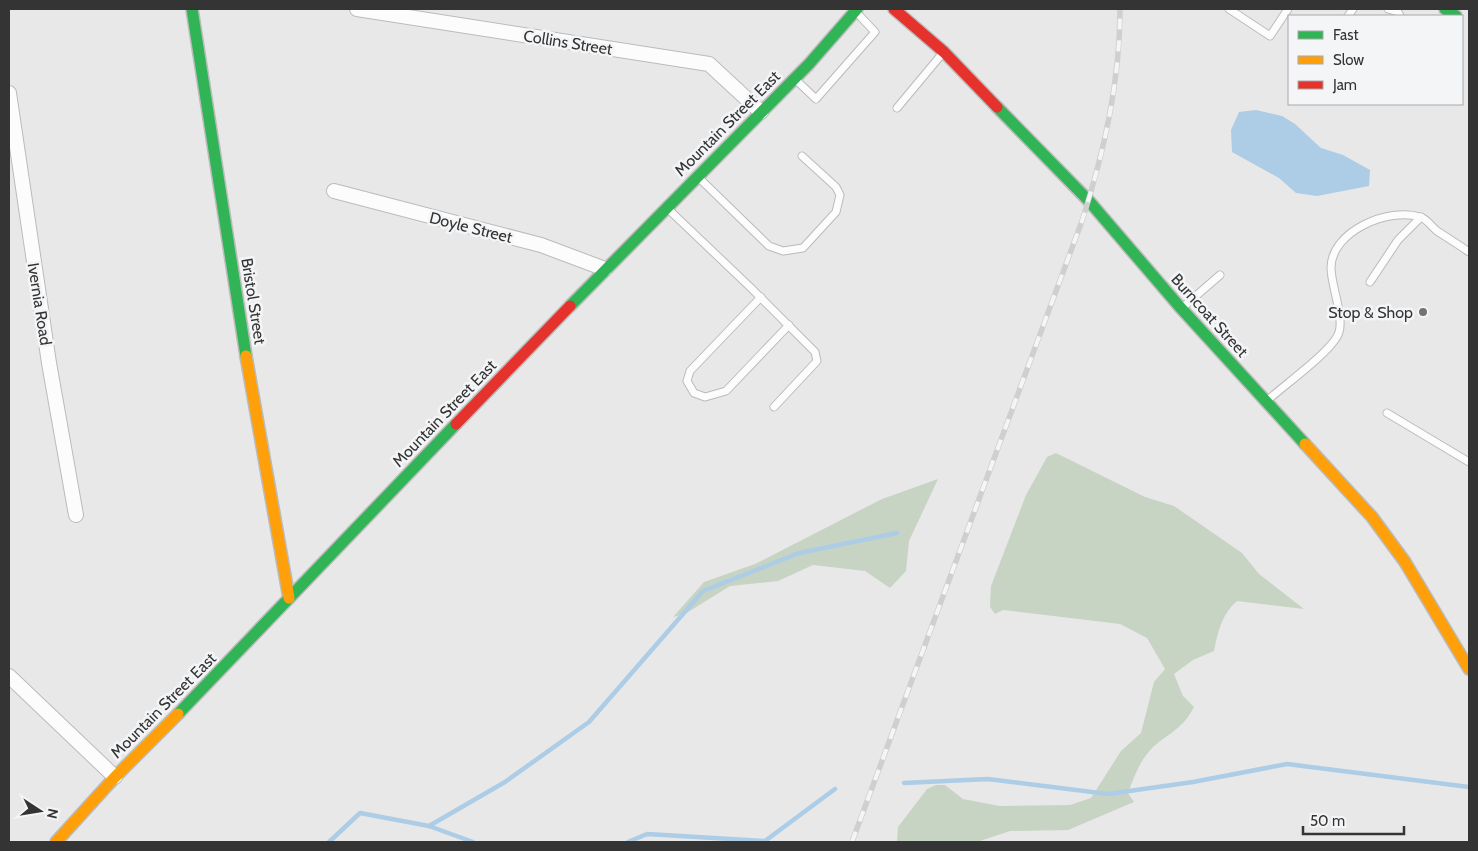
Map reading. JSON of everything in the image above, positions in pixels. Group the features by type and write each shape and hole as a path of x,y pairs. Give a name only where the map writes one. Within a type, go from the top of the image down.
{"street":[{"name":"Bristol Street","path":"192,9 255,411 289,598"},
{"name":"Collins Street","path":"357,9 672,56 710,64 761,112"},
{"name":"Burncoat Street","path":"894,9 944,52 1089,201 1181,308 1348,489 1388,536 1468,664"},
{"name":"Mountain Street East","path":"56,842 115,777 185,707 605,269 794,79 856,10"},
{"name":"Ivernia Road","path":"9,93 49,363 63,451 76,515"},
{"name":"Doyle Street","path":"334,191 541,245 605,269"},
{"path":"9,676 115,777"}],"lane":[{"path":"1228,9 1270,36 1288,9"},
{"path":"1388,9 1399,12"},
{"path":"794,79 816,99 875,32 856,10"},
{"path":"897,108 944,52"},
{"path":"697,176 769,246 784,251 803,248 836,212 840,195 836,187 802,156"},
{"path":"665,207 761,297 815,352 817,361 774,407"},
{"path":"1267,401 1327,349 1339,332 1338,308 1331,266 1337,248 1345,236 1366,224 1392,215 1421,217 1436,230 1469,252"},
{"path":"1370,282 1398,240 1421,217"},
{"path":"1181,308 1220,275"},
{"path":"761,297 690,371 687,381 694,393 706,397 726,391 789,325"},
{"path":"1387,414 1469,462"}],"green space":[{"path":"1056,453 1145,497 1174,506 1242,553 1259,574 1304,609 1237,601 1232,606 1221,623 1214,651 1193,660 1174,674 1183,696 1194,707 1183,723 1153,747 1144,758 1128,793 1134,802 1068,830 1010,831 977,842 897,841 898,827 927,789 936,785 945,785 963,799 1000,806 1070,805 1091,798 1121,751 1141,733 1154,682 1165,669 1147,638 1120,624 1003,610 995,614 990,607 991,586 1026,495 1047,457"},
{"path":"938,479 909,541 906,571 890,588 865,571 813,565 778,581 730,586 685,614 673,617 704,582 755,564 882,499"}],"water":[{"path":"1256,110 1282,116 1295,124 1321,148 1343,155 1370,170 1369,186 1317,196 1296,193 1279,178 1232,152 1231,130 1239,112"}],"waterway":[{"path":"429,826 505,782 589,722 703,591 799,553 897,533"},
{"path":"904,783 988,779 1108,794 1193,782 1287,764 1469,787"},
{"path":"628,842 647,834 765,841 835,789"},
{"path":"329,842 360,813 429,826 473,842"}],"railway":[{"path":"852,842 1082,221 1104,143 1114,90 1120,9"}],"traffic: fast":[{"path":"192,9 246,356"},
{"path":"570,306 809,64 857,9"},
{"path":"1445,9 1454,15"},
{"path":"997,107 1089,201 1179,306 1305,444"},
{"path":"178,714 456,424"}],"traffic: slow":[{"path":"246,356 289,598"},
{"path":"1305,444 1372,517 1405,562 1469,669"},
{"path":"56,842 115,777 178,714"}],"traffic: jam":[{"path":"894,9 944,52 997,107"},
{"path":"456,424 570,306"}],"place":[{"name":"Stop & Shop","path":"1423,312"}]}
